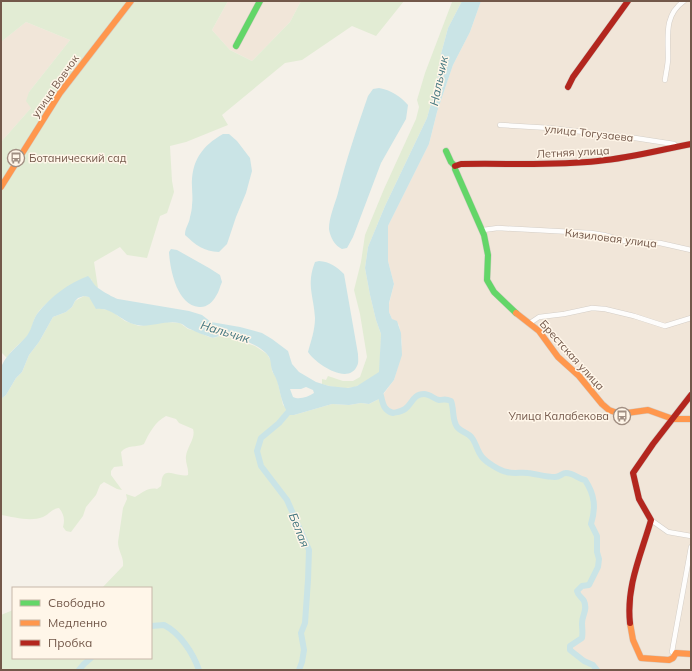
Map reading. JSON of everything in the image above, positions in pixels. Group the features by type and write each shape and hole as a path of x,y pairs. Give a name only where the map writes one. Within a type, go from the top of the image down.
{"street":[{"name":"улица Вовчок","path":"1,187 60,93 132,1"},
{"path":"236,46 260,1"},
{"path":"568,87 573,77 620,15 628,1"},
{"path":"665,80 668,63 668,34 670,17 675,9 684,1"},
{"name":"улица Тогузаева","path":"500,125 550,128 635,138 674,144 677,148"},
{"name":"Летняя улица","path":"455,166 461,164 523,164 604,161 677,148 691,144"},
{"name":"Брестская улица","path":"446,151 451,162 455,166 455,170 486,240 488,255 488,284 494,292 522,318 539,330 558,357 579,376 602,404 609,410 620,414 635,410 648,410 672,419"},
{"name":"Кизиловая улица","path":"482,230 498,228 591,233 625,241 660,243 691,250"},
{"path":"530,323 539,317 564,314 592,308 605,309 634,316 665,326 691,318"},
{"path":"691,395 653,444 634,473 639,499 651,520 668,532 691,536"},
{"path":"672,419 691,419"},
{"path":"651,520 632,577 630,605 631,633 640,658 669,660 674,658 675,654"},
{"path":"675,654 672,652 672,646 691,547"},
{"path":"675,654 691,654"}],"shaded area":[{"path":"228,1 301,1 290,22 252,61 230,50 212,30"},
{"path":"481,1 691,1 691,670 597,670 593,665 584,661 570,650 570,646 579,641 583,634 582,621 585,613 582,598 577,591 582,586 587,585 590,582 598,567 599,559 597,554 595,531 591,524 593,518 594,498 585,480 566,473 555,477 538,476 528,473 509,473 488,463 481,456 470,435 459,429 456,425 451,401 446,398 439,400 423,394 412,400 402,411 393,413 385,410 383,406 382,396 394,380 399,363 402,343 399,325 392,319 389,312 389,304 394,284 388,261 388,226 429,144 437,112 453,65 470,32"},
{"path":"26,22 70,40 29,92 31,108 1,142 1,42"}],"green space":[{"path":"1,1 228,1 212,30 230,50 252,61 290,22 301,1 404,1 376,36 352,26 302,60 285,63 222,115 228,125 186,142 170,146 174,192 167,213 160,216 147,258 127,255 120,247 94,262 98,288 94,286 91,279 54,298 42,308 35,317 28,335 7,358 1,352 1,142 31,108 26,101 29,92 70,40 26,22 1,42"},
{"path":"450,1 462,1 448,28 441,54 437,82 427,118 385,206 368,247 365,268 376,320 381,334 380,372 369,380 349,388 340,388 322,384 322,379 326,380 328,376 343,381 353,381 360,377 367,357 360,314 354,290 361,262 365,235 416,119 419,107 417,100 425,73 452,2"},
{"path":"84,296 89,297 102,309 110,310 125,321 139,326 166,322 180,323 188,329 209,337 214,338 220,336 232,338 255,346 267,354 271,361 272,371 277,379 283,405 294,415 332,404 369,404 382,396 385,409 393,413 401,411 407,407 418,395 426,394 437,399 446,399 451,401 456,425 459,429 472,438 481,456 488,463 509,473 523,472 555,477 563,473 567,473 585,480 593,496 594,512 591,524 597,536 597,552 599,559 598,567 589,585 582,586 577,591 585,604 582,620 582,638 570,647 570,650 584,661 593,665 597,670 1,670 1,615 12,610 12,659 152,659 152,587 103,587 123,566 123,560 118,542 123,508 127,499 126,494 135,497 148,490 157,489 161,486 163,476 167,473 185,476 188,475 186,456 193,436 193,429 179,423 176,419 166,416 153,428 144,444 126,448 121,452 123,466 114,467 111,471 111,475 122,490 104,482 100,485 96,495 86,507 83,516 71,532 66,531 63,527 64,517 59,508 54,509 43,517 33,519 22,519 1,515 1,399 6,395 16,378 22,372 29,355 39,342 53,317 66,312 72,307 75,301"}],"water":[{"name":"Нальчик","path":"462,1 481,1 470,32 453,65 437,112 429,144 388,226 388,261 394,284 389,303 389,312 392,319 397,321 401,333 402,355 394,380 379,399 369,404 332,404 290,415 283,403 269,357 262,349 233,337 221,336 211,338 182,324 174,322 147,326 137,325 126,321 107,310 96,309 89,297 84,296 78,298 72,307 66,312 53,317 39,342 29,355 22,372 16,378 6,395 1,399 2,365 9,354 27,335 37,314 60,291 74,282 88,276 95,286 118,299 189,311 202,315 211,322 240,327 262,333 288,351 292,364 299,372 316,382 329,386 348,388 357,386 379,372 381,334 376,320 365,268 368,247 385,206 427,118 437,82 441,54 448,28","holes":["306,387 313,390 314,393 304,398 298,398 293,397 290,389 301,389"]},
{"path":"379,88 395,94 408,105 406,119 381,163 353,237 347,248 342,249 339,248 333,241 330,235 329,229 332,211 368,96 373,89"},
{"path":"223,134 229,134 237,141 250,158 252,171 246,193 227,244 219,252 200,247 185,235 192,210 193,169 199,155 204,149"},
{"path":"171,249 177,250 220,275 222,282 219,291 209,304 204,307 191,305 180,293 176,286 171,268 169,252"},
{"path":"319,261 333,265 344,274 358,354 357,366 353,372 347,374 332,371 324,367 308,352 315,322 311,277 315,262"}],"waterway":[{"path":"379,389 384,407 389,412 393,413 405,409 415,397 420,394 428,395 439,400 446,399 451,401 457,427 472,438 484,459 501,470 510,473 528,473 552,477 569,473 585,480 593,496 594,512 591,524 597,536 597,552 599,559 598,567 589,585 582,586 577,591 585,604 582,623 582,638 570,646 570,650 584,661 593,665 597,670"},
{"name":"Белая","path":"290,410 279,423 261,438 257,451 261,466 287,500 309,550 305,623 301,633 304,650 299,670"},
{"name":"Белая","path":"152,626 164,625 181,638 190,650 199,670"},
{"name":"Белая","path":"79,670 90,659"}],"traffic: fast":[{"path":"236,46 260,1"},
{"path":"446,151 451,162 455,166 484,235 488,255 487,280 494,292 516,313"}],"traffic: slow":[{"path":"1,187 60,93 131,1"},
{"path":"516,313 539,331 558,357 579,376 602,404 609,410 620,414 648,410 673,419 691,419"},
{"path":"630,623 633,640 641,658 669,660 673,658 676,653 691,654"}],"traffic: jam":[{"path":"568,87 573,77 628,1"},
{"path":"455,166 461,164 581,163 610,160 691,144"},
{"path":"630,623 629,609 632,583 651,520 639,499 633,473 653,444 691,395"}],"place":[{"name":"Ботанический сад","path":"16,158"},
{"name":"Улица Калабекова","path":"622,416"}]}
